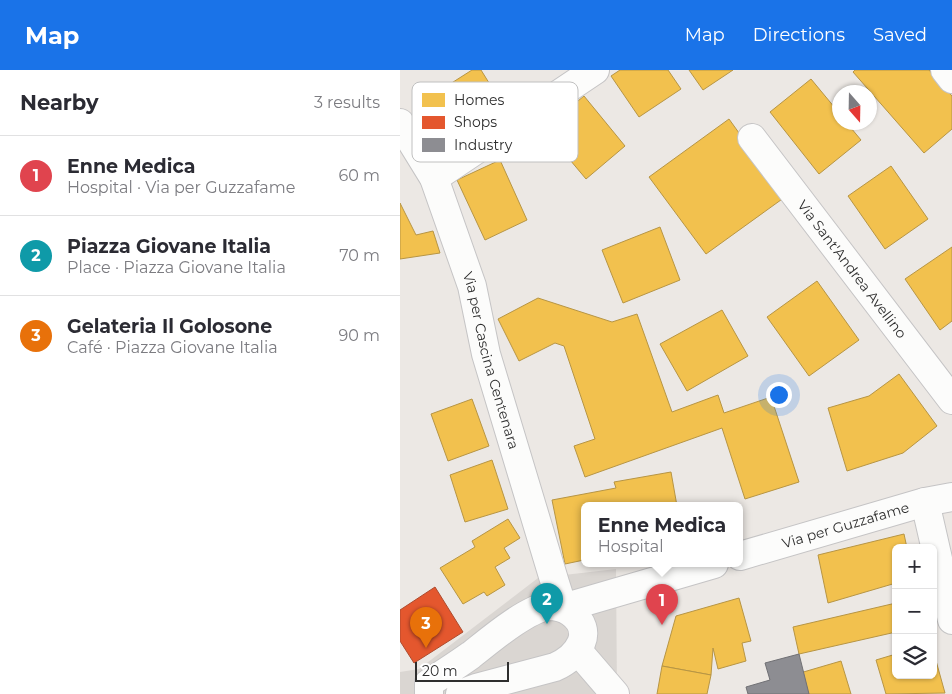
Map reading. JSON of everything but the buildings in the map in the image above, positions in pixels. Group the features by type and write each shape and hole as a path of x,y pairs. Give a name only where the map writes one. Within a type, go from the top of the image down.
{"street":[{"path":"577,82 595,70"},
{"path":"945,70 952,79"},
{"name":"Via per Cascina Centenara","path":"400,123 412,142"},
{"name":"Via Sant'Andrea Avellino","path":"752,138 952,400"},
{"name":"Via per Cascina Centenara","path":"424,162 434,178 472,286 486,354 563,608"},
{"path":"434,178 458,162"},
{"name":"Via per Guzzafame","path":"743,555 925,502 952,497"},
{"path":"925,502 952,620"},
{"path":"429,694 429,683 462,662 520,618 534,611 548,606 563,608 704,567"},
{"path":"460,694 563,664 578,651 583,635 582,626 577,618 563,608"},
{"path":"578,651 616,694"}],"shaded area":[{"path":"616,569 617,694 400,694 400,672 419,669 538,578"}],"place":[{"name":"Piazza Giovane Italia","path":"547,624"},
{"name":"Enne Medica","path":"662,625"},
{"name":"Gelateria Il Golosone","path":"426,648"}]}
